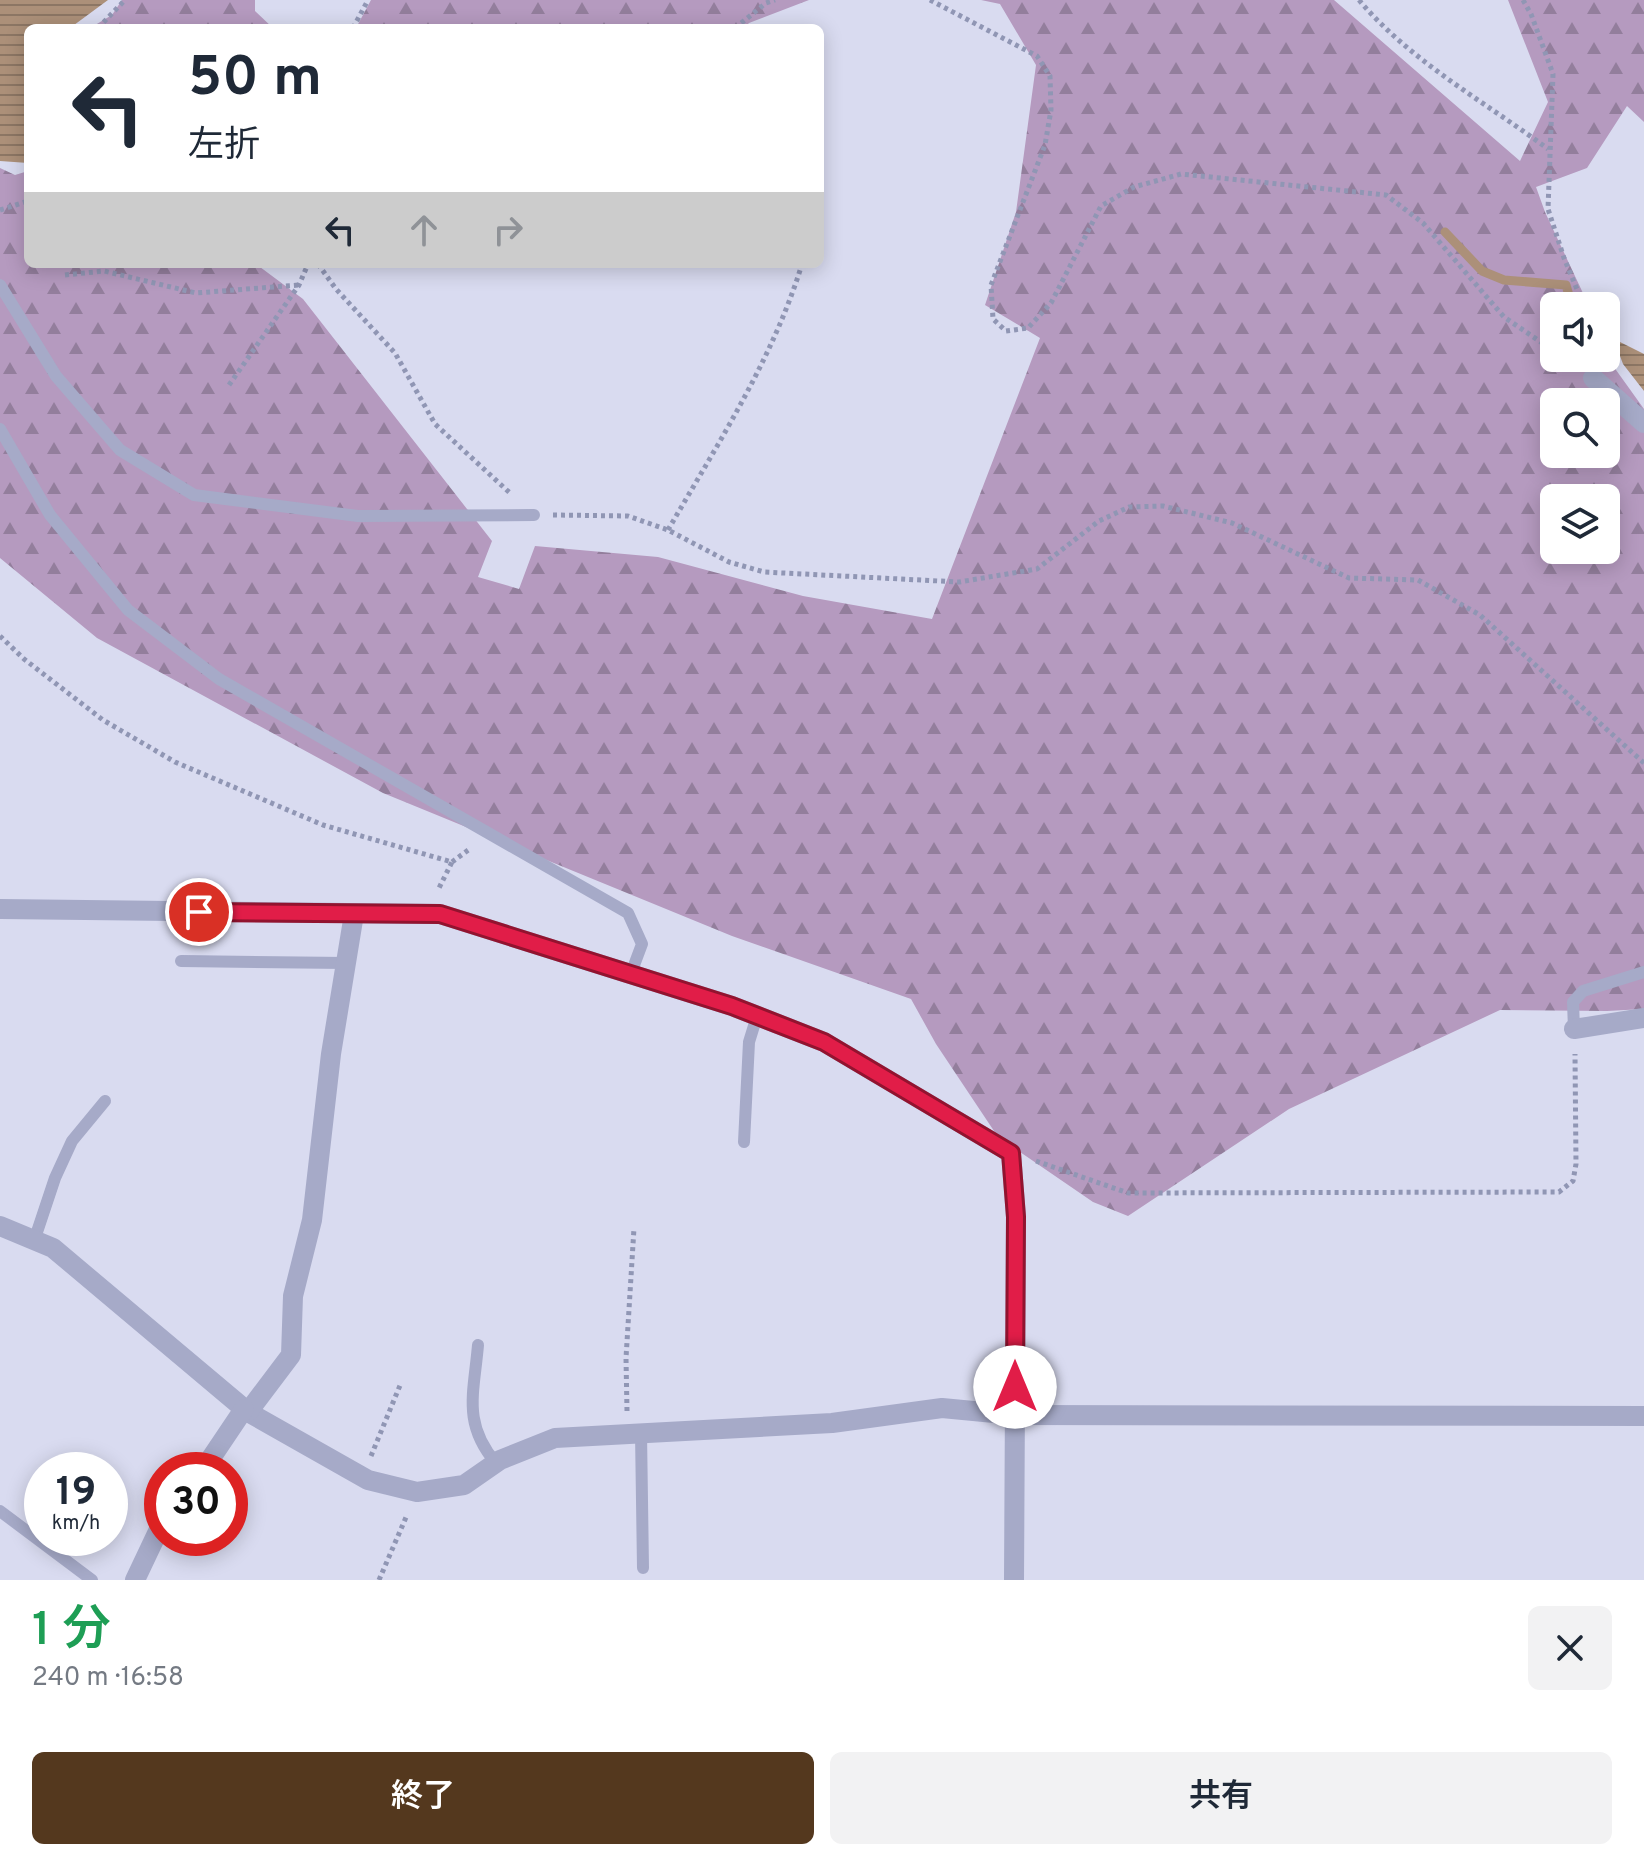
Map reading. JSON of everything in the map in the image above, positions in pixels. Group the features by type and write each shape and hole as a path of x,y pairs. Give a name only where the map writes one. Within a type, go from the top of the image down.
{"street":[{"path":"1593,378 1644,423"},
{"path":"0,909 440,914 757,1016 824,1042 1011,1153 1016,1217 1014,1580"},
{"path":"216,1452 291,1355 293,1296 312,1220 331,1054 354,914"},
{"path":"1574,1029 1644,1018"},
{"path":"0,1226 53,1248 246,1411 360,1475 417,1492 464,1485 496,1463 555,1438 832,1423 942,1408 1015,1415 1644,1416"},
{"path":"135,1580 146,1556"}],"lane":[{"path":"0,285 56,376 120,450 194,495 358,516 534,515"},
{"path":"0,429 50,515 128,610 219,679 628,913 642,944 630,976"},
{"path":"181,961 346,963"},
{"path":"1574,1029 1573,1002 1583,991 1644,972"},
{"path":"744,1142 749,1042 757,1016"},
{"path":"34,1241 55,1178 72,1141 105,1101"},
{"path":"478,1345 471,1419 481,1445 496,1463"},
{"path":"634,1433 643,1568"},
{"path":"0,1511 92,1580"}],"path":[{"path":"102,24 125,0"},
{"path":"355,24 368,0"},
{"path":"740,24 766,3 775,0"},
{"path":"930,0 1037,56 1050,76 1051,110 1045,145 991,285 993,319 1006,331 1028,328 1051,303 1101,206 1134,187 1181,174 1386,195 1423,223 1504,317 1540,341"},
{"path":"1359,0 1374,19 1411,51 1548,149"},
{"path":"1523,0 1553,74 1548,209 1578,292"},
{"path":"0,210 24,202"},
{"path":"229,385 299,285 306,268"},
{"path":"321,268 336,289 395,353 435,424 534,515 628,516 668,530 729,562 764,572 959,582 1037,569 1099,521 1129,507 1163,506 1232,523 1349,578 1418,580 1480,615 1644,763"},
{"path":"668,530 738,408 791,298 801,268"},
{"path":"65,275 104,271 196,293 299,285"},
{"path":"0,636 24,659 103,720 175,762 323,825 452,862 425,914"},
{"path":"1011,1153 1128,1193 1559,1192 1573,1181 1576,1164 1574,1029"},
{"path":"634,1228 626,1358 634,1433"},
{"path":"360,1475 380,1438 401,1383"},
{"path":"379,1580 417,1492"}],"green space":[{"path":"122,0 255,0 255,11 269,24 97,24 112,15"},
{"path":"371,0 809,0 748,24 358,24"},
{"path":"981,0 1334,0 1520,161 1548,102 1508,0 1644,0 1644,122 1627,106 1587,168 1536,187 1582,292 1540,292 1540,372 1617,372 1644,409 1644,1009 1500,1010 1289,1109 1128,1216 1093,1202 998,1137 936,1044 911,999 732,936 383,793 97,638 0,558 0,168 15,175 24,172 24,268 261,268 303,299 492,541 478,577 519,589 535,546 658,557 803,596 932,619 1040,338 985,305 1016,212 1036,65 1000,4"}],"shaded area":[{"path":"0,0 108,0 75,24 24,24 24,163 0,161"},
{"path":"1620,342 1644,354 1644,391 1623,364"}],"waterway":[{"path":"1445,232 1482,271 1504,280 1566,285 1568,292"}],"route":[{"path":"199,912 440,914 732,1006 824,1042 1011,1153 1016,1217 1015,1387"}]}
